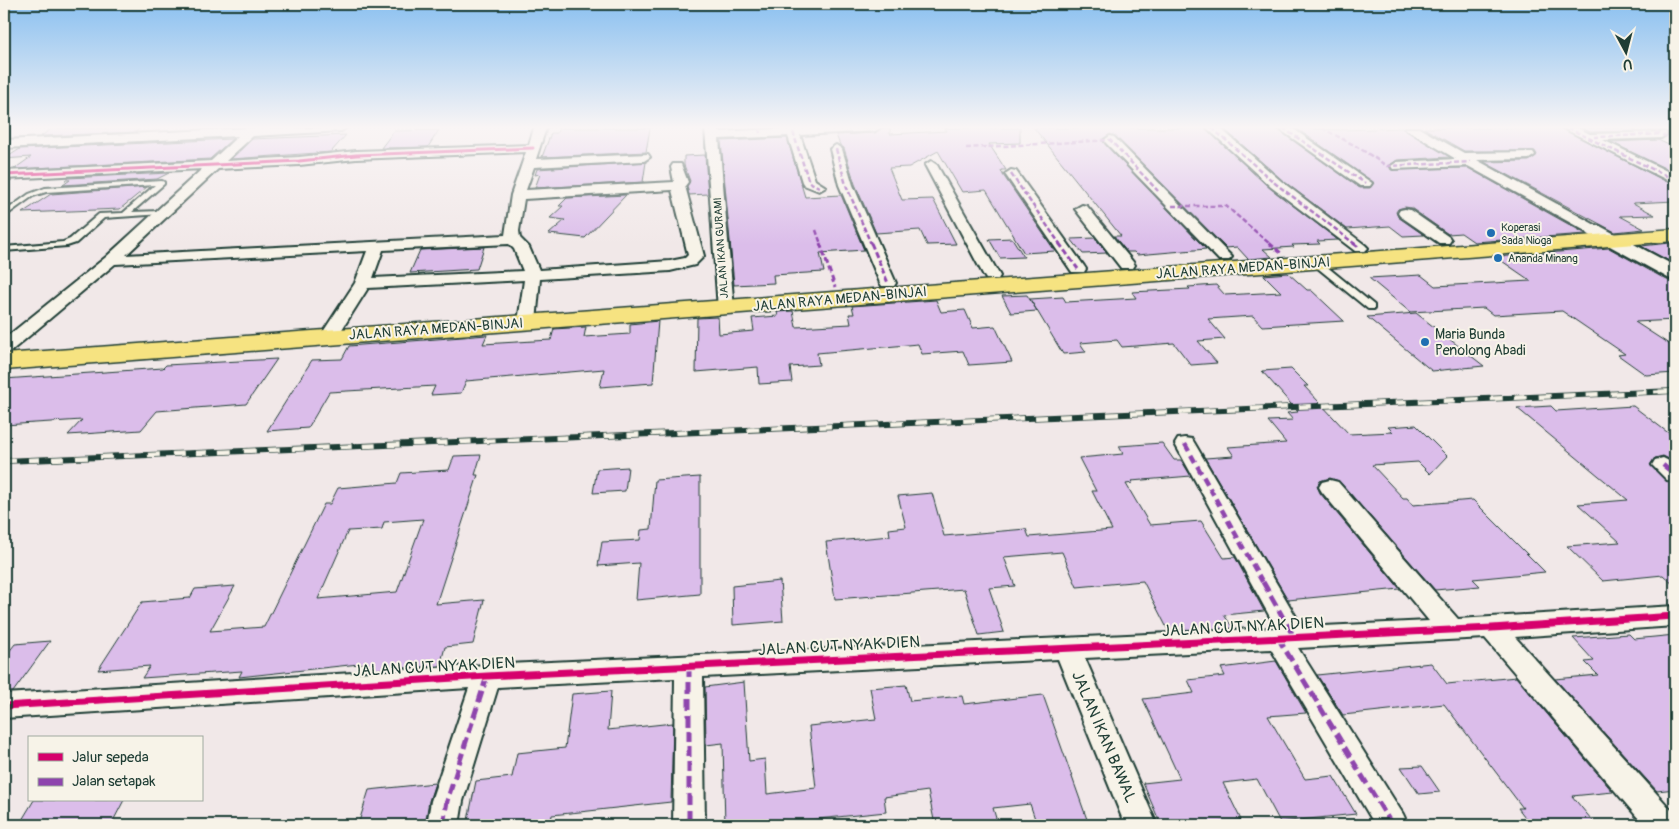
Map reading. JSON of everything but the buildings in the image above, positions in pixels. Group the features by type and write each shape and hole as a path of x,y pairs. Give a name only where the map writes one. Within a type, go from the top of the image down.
{"main road":[{"name":"JALAN RAYA MEDAN-BINJAI","path":"725,302 888,283 1675,224"},
{"name":"JALAN RAYA MEDAN-BINJAI","path":"4,351 1317,263 1675,235"}],"street":[{"path":"4,175 195,167"},
{"path":"4,351 111,260 210,167"},
{"path":"528,167 518,195 512,232 513,239 521,247 533,275 528,316"},
{"name":"JALAN IKAN GURAMI","path":"715,167 725,302"},
{"path":"804,167 809,182 819,187"},
{"path":"841,167 846,185 888,283"},
{"path":"933,167 992,276"},
{"path":"1135,167 1224,257"},
{"path":"1256,167 1360,248"},
{"path":"1341,167 1365,183"},
{"path":"1478,167 1675,274"},
{"path":"1648,167 1675,180"},
{"path":"363,283 533,275 670,266 690,262 696,256 678,186 681,182 676,168"},
{"path":"1012,174 1030,203 1078,269"},
{"path":"518,195 678,186"},
{"path":"1082,209 1128,265"},
{"path":"1405,212 1444,240"},
{"path":"111,260 513,239"},
{"path":"332,330 363,283 377,246"},
{"path":"1186,444 1286,637 1392,825"},
{"path":"1330,487 1452,630"},
{"name":"JALAN CUT NYAK DIEN","path":"4,706 487,676 1492,628 1675,616"},
{"path":"1492,628 1664,825"},
{"name":"JALAN IKAN BAWAL","path":"1067,648 1141,825"},
{"path":"689,666 689,825"},
{"path":"443,825 447,801 487,676"}],"lane":[{"path":"4,215 31,196 44,190 162,183 125,215"},
{"path":"4,249 64,244 73,241 102,216 160,213"},
{"path":"1317,263 1371,307"}],"railway":[{"path":"4,461 1675,391 1654,392"}],"marked path":[{"path":"804,167 809,182 819,187"},
{"path":"841,167 846,185 888,283"},
{"path":"1135,167 1158,191"},
{"path":"1256,167 1360,248"},
{"path":"1341,167 1365,183"},
{"path":"1648,167 1675,180"},
{"path":"1011,174 1078,269"},
{"path":"1172,206 1226,206 1281,253"},
{"path":"816,230 835,287"},
{"path":"1185,444 1294,637"},
{"path":"1663,465 1675,475"},
{"path":"1278,638 1392,825"},
{"path":"689,666 689,825"},
{"path":"443,825 447,801 487,676"}],"cycle path":[{"path":"4,175 179,167"},
{"path":"4,706 487,676 1492,628 1675,616"}],"place":[{"name":"Koperasi Sada Nioga","path":"1491,233"},
{"name":"Ananda Minang","path":"1498,258"},
{"name":"Maria Bunda Penolong Abadi","path":"1425,342"}]}
